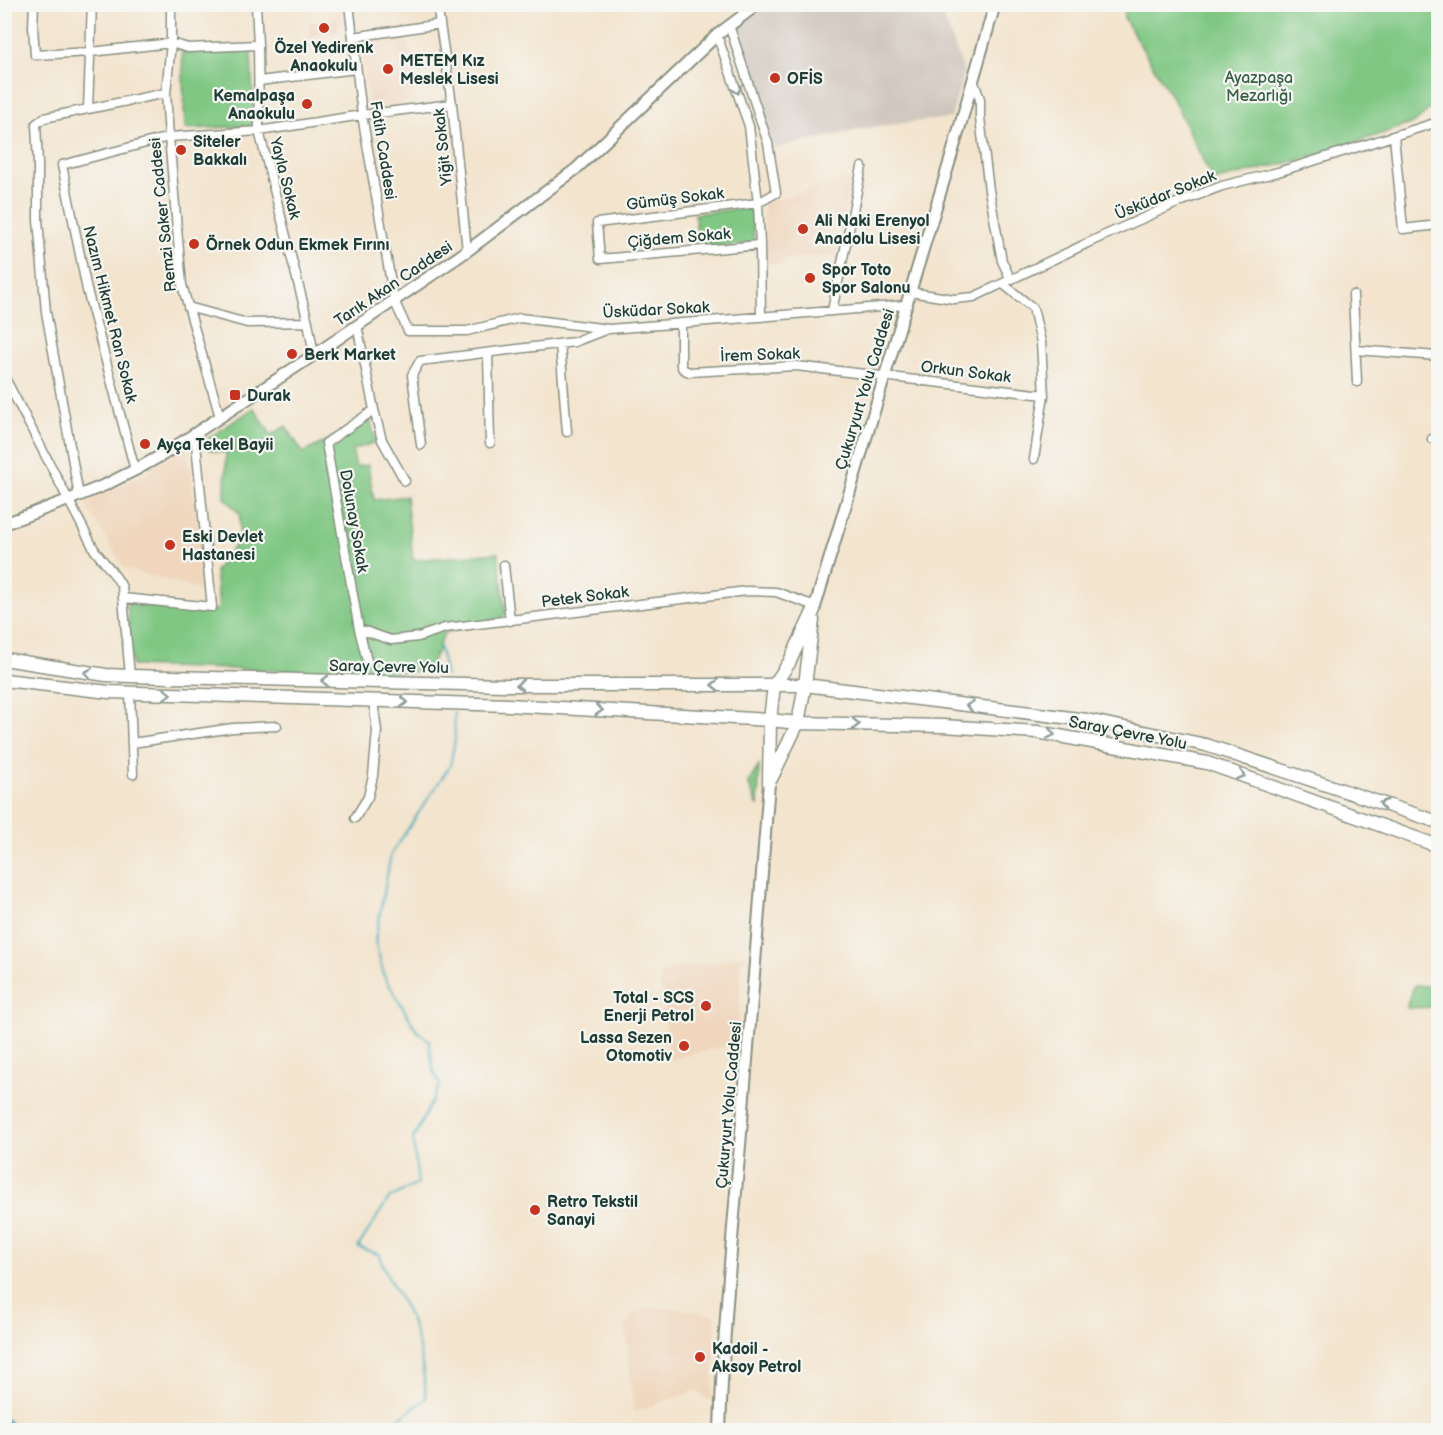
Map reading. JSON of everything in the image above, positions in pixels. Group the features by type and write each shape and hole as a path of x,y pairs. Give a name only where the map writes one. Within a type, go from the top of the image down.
{"highway":[{"path":"769,783 770,720 774,685 789,663 814,608"},
{"path":"769,783 798,723 814,608"},
{"name":"Saray Çevre Yolu","path":"4,658 106,675 129,676 506,685 805,685 1087,720 1206,745 1438,822"},
{"name":"Saray Çevre Yolu","path":"4,680 109,692 508,705 798,723 943,726 1037,732 1207,763 1438,846"}],"main road":[{"name":"Tarık Akan Caddesi","path":"4,524 135,471 195,434 467,251 576,168 717,35 758,4"},
{"name":"Çukuryurt Yolu Caddesi","path":"814,608 995,4"},
{"name":"Çukuryurt Yolu Caddesi","path":"720,1431 734,1216 769,783"}],"street":[{"path":"34,4 35,55 171,44 188,48 258,45"},
{"path":"88,109 92,4"},
{"name":"Remzi Saker Caddesi","path":"171,4 171,44 166,93 182,285 220,417"},
{"name":"Yayla Sokak","path":"256,4 259,131 308,322 314,355"},
{"name":"Fatih Caddesi","path":"349,4 362,115 394,300"},
{"name":"Yiğit Sokak","path":"437,4 452,104 467,251"},
{"path":"353,37 440,24"},
{"path":"729,25 769,149 776,193 758,203"},
{"path":"717,35 749,126 758,203 761,317"},
{"path":"259,81 356,69"},
{"path":"973,79 980,99 980,118 988,180 1007,282 1033,308 1041,342 1044,395 1034,459"},
{"path":"73,498 46,312 38,220 36,124 44,118 166,93"},
{"path":"169,137 259,131 452,104"},
{"name":"Üsküdar Sokak","path":"910,292 954,299 974,297 1186,199 1222,186 1278,172 1438,122"},
{"path":"1394,136 1403,229 1438,225"},
{"name":"Nazım Hikmet Ran Sokak","path":"135,471 87,290 62,165 169,137"},
{"path":"753,152 769,149"},
{"path":"832,311 861,167"},
{"name":"Gümüş Sokak","path":"600,259 597,223 758,203"},
{"name":"Çiğdem Sokak","path":"600,259 760,245"},
{"path":"1353,295 1357,382"},
{"name":"Üsküdar Sokak","path":"394,300 408,331 467,331 520,318 609,329 906,305"},
{"path":"188,307 247,323 308,322"},
{"name":"İrem Sokak","path":"681,323 681,365 689,372 796,366 884,377"},
{"path":"357,325 382,440 405,481"},
{"path":"421,445 412,375 420,362 574,342 609,329"},
{"path":"560,344 567,432"},
{"path":"1356,350 1438,356"},
{"path":"488,353 490,443"},
{"path":"4,376 73,498 94,549 122,587 129,676"},
{"name":"Orkun Sokak","path":"884,377 1044,395"},
{"name":"Dolunay Sokak","path":"367,660 359,629 326,443 374,410"},
{"path":"123,598 212,607 195,434"},
{"path":"504,565 510,621"},
{"name":"Petek Sokak","path":"359,629 391,640 418,637 445,628 747,591 776,592 814,608"},
{"path":"130,693 133,774"},
{"path":"355,818 368,797 373,776 377,731 373,701"},
{"path":"132,743 233,728 277,726"}],"shaded area":[{"path":"769,5 939,5 964,72 951,118 878,126 774,148 734,28"},
{"name":"Özel Yedirenk Anaokulu","path":"338,18 339,32 310,37 309,23"},
{"name":"METEM Kız Meslek Lisesi","path":"406,27 416,103 370,110 359,34"},
{"name":"Ali Naki Erenyol Anadolu Lisesi","path":"851,178 838,255 783,260 783,264 767,264 763,203"},
{"path":"187,445 207,592 124,568 85,503 139,476"},
{"path":"748,955 741,964 738,1042 670,1060 659,972"},
{"path":"645,1308 675,1308 716,1315 712,1401 695,1391 634,1412 625,1328 633,1314"}],"green space":[{"name":"Ayazpaşa Mezarlığı","path":"1125,4 1438,5 1438,100 1416,122 1319,155 1213,181 1173,99 1124,18"},
{"path":"251,50 254,126 185,129 182,52"},
{"path":"752,207 754,243 698,249 695,214"},
{"path":"254,408 271,435 286,426 303,453 370,419 376,442 352,450 356,467 368,465 374,500 406,496 413,560 498,553 506,613 503,617 444,633 436,655 426,671 370,673 132,666 127,602 166,609 216,610 219,608 215,571 239,540 240,514 225,498 226,453 211,450 200,444"},
{"path":"759,766 758,807 748,783"},
{"path":"1415,985 1438,987 1438,1007 1407,1008"}],"waterway":[{"path":"439,645 446,676"},
{"path":"383,1430 426,1399 423,1367 412,1324 385,1271 380,1255 358,1247 389,1198 418,1184 413,1139 440,1085 433,1069 429,1040 417,1031 384,976 375,940 391,854 450,766 455,740 454,712"},
{"path":"4,1425 8,1430"}],"place":[{"name":"Özel Yedirenk Anaokulu","path":"324,28"},
{"name":"METEM Kız Meslek Lisesi","path":"388,69"},
{"name":"OFİS","path":"775,78"},
{"name":"Kemalpaşa Anaokulu","path":"307,104"},
{"name":"Siteler Bakkalı","path":"181,150"},
{"name":"Ali Naki Erenyol Anadolu Lisesi","path":"803,229"},
{"name":"Örnek Odun Ekmek Fırını","path":"194,244"},
{"name":"Spor Toto Spor Salonu","path":"810,278"},
{"name":"Berk Market","path":"292,354"},
{"name":"Durak","path":"235,395"},
{"name":"Ayça Tekel Bayii","path":"145,444"},
{"name":"Eski Devlet Hastanesi","path":"170,545"},
{"name":"Total - SCS Enerji Petrol","path":"706,1006"},
{"name":"Lassa Sezen Otomotiv","path":"684,1046"},
{"name":"Retro Tekstil Sanayi","path":"535,1210"},
{"name":"Kadoil - Aksoy Petrol","path":"700,1357"}]}
